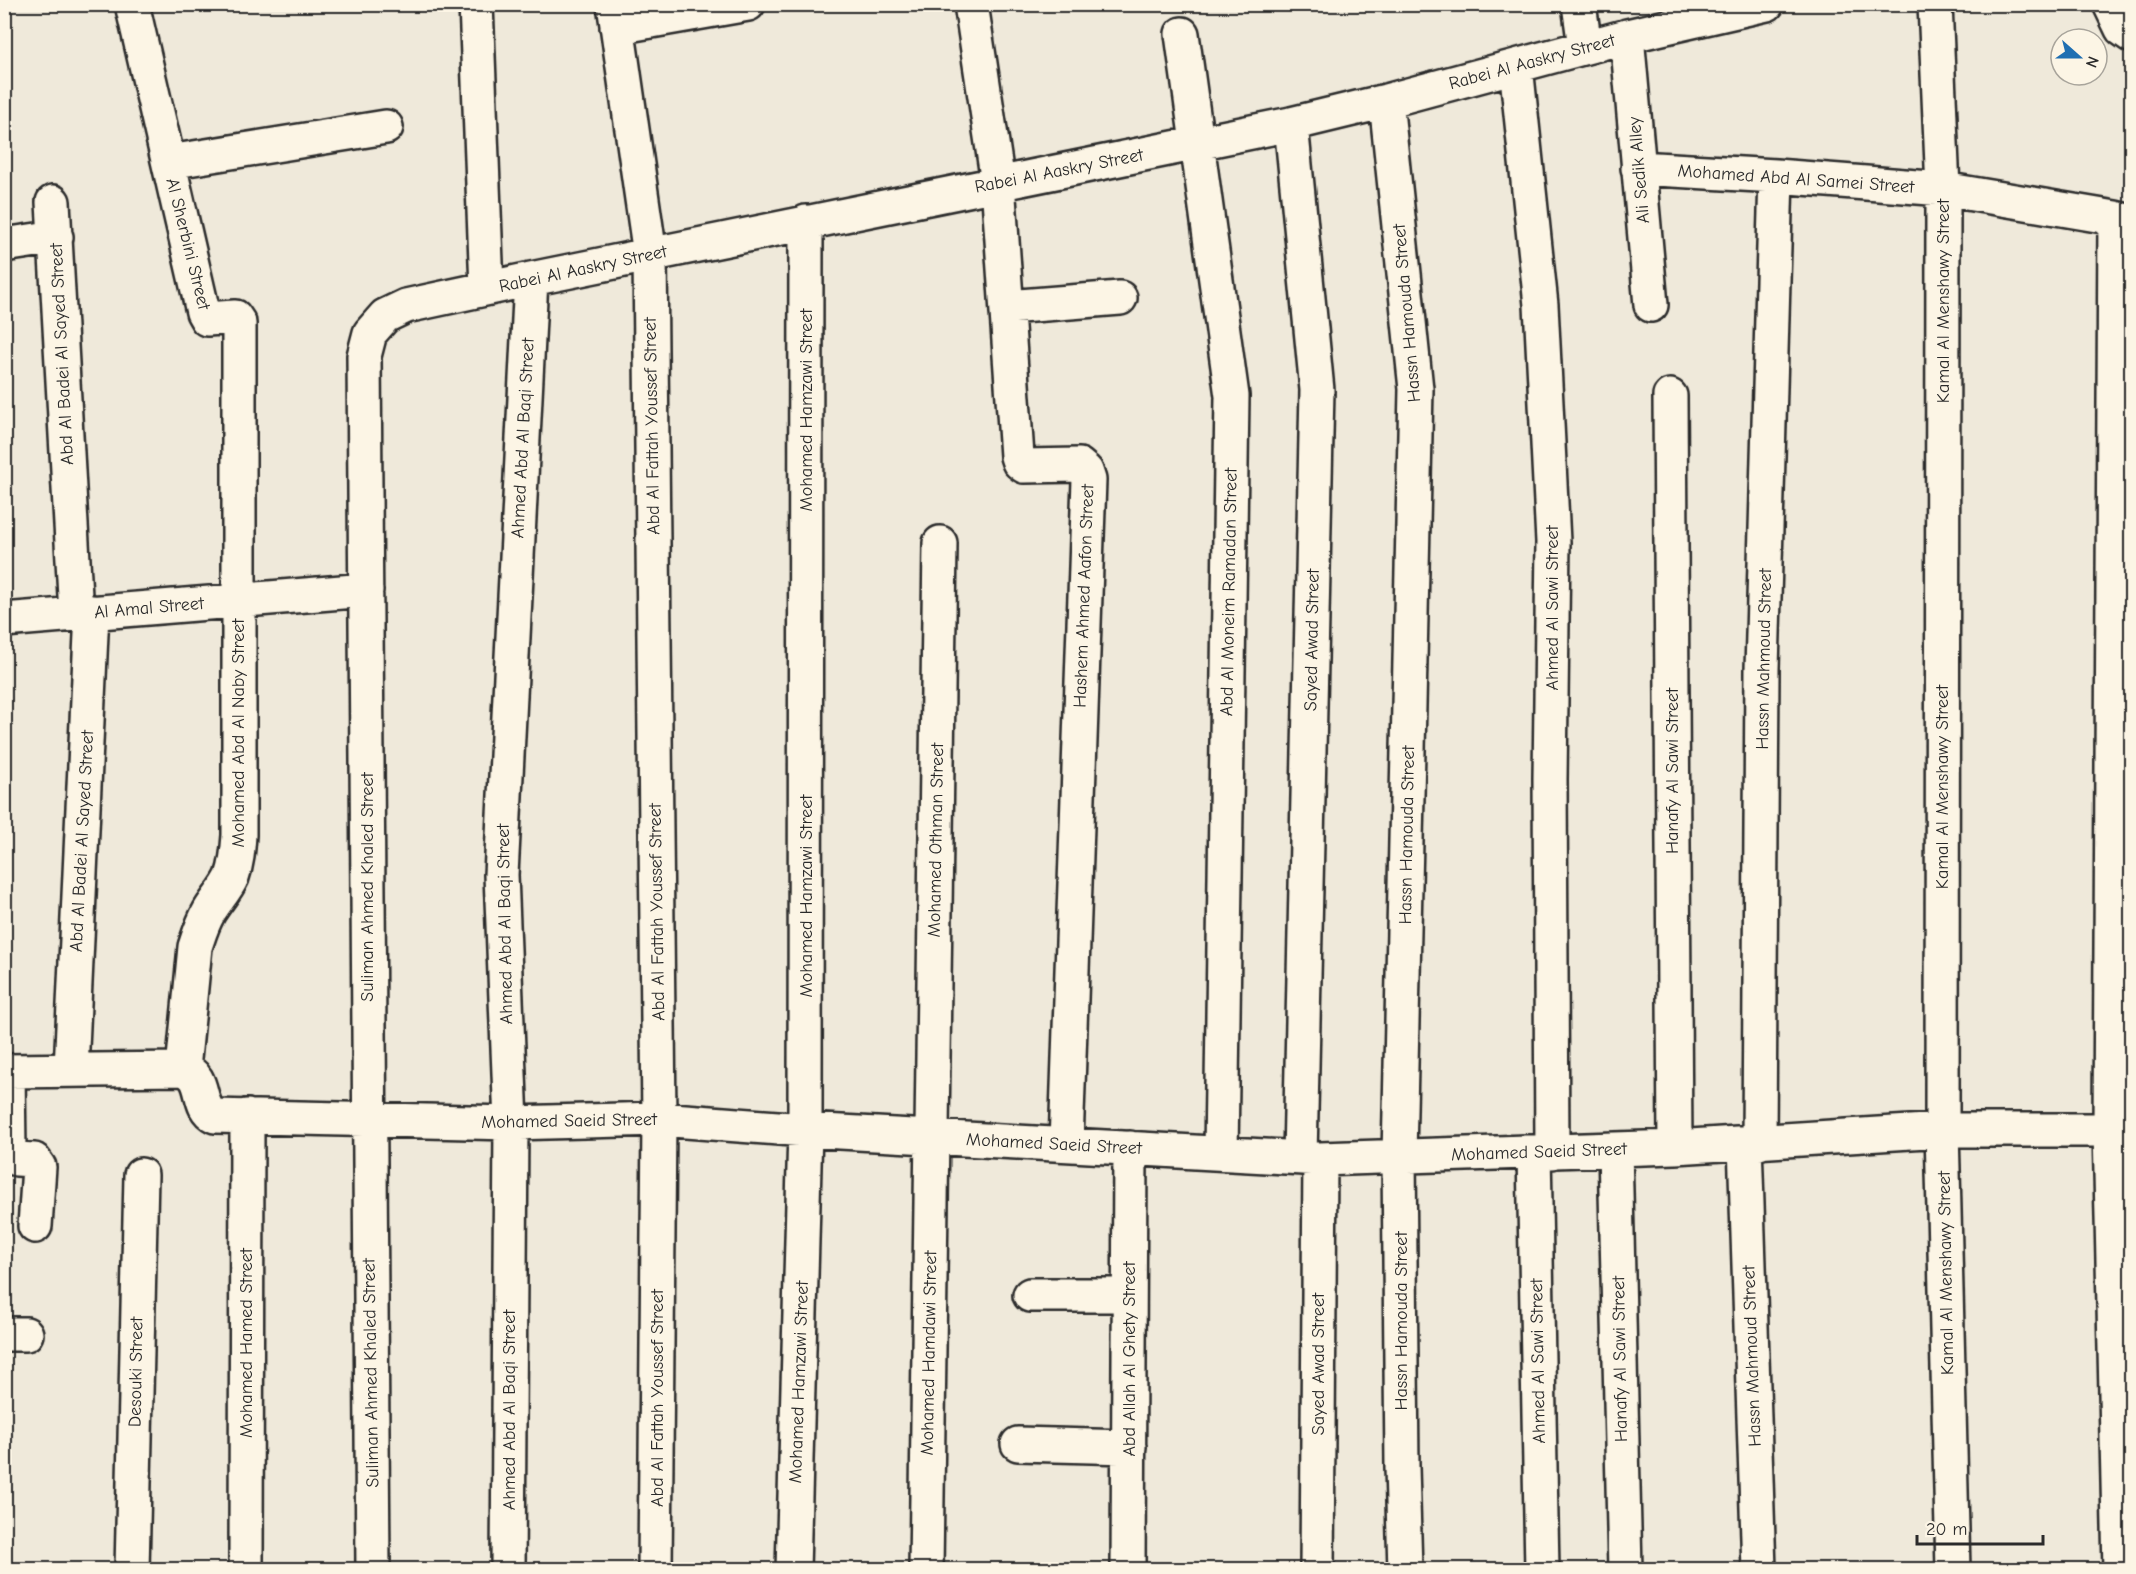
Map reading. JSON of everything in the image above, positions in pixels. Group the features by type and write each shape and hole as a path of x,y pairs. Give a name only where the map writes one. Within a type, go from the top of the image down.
{"street":[{"name":"Al Sherbini Street","path":"132,4 205,316 212,319 235,317 238,323 239,601"},
{"path":"476,4 487,288"},
{"path":"615,16 748,4"},
{"name":"Hashem Ahmed Aafon Street","path":"971,4 998,183 1019,462 1024,466 1079,465 1086,471 1089,480 1066,1144"},
{"path":"1579,4 1585,47"},
{"name":"Rabei Al Aaskry Street","path":"487,288 1291,124 1386,101 1627,36 1767,4"},
{"name":"Kamal Al Menshawy Street","path":"1935,4 1943,189 1942,1130 1953,1569"},
{"path":"2110,4 2122,29 2132,36"},
{"name":"Abd Al Fattah Youssef Street","path":"615,16 650,255 659,1119 656,1569"},
{"name":"Abd Al Moneim Ramadan Street","path":"1182,34 1232,396 1221,1153"},
{"name":"Ali Sedik Alley","path":"1627,36 1651,305"},
{"name":"Ahmed Al Sawi Street","path":"1516,66 1542,305 1553,542 1543,1152 1542,1569"},
{"name":"Hassn Hamouda Street","path":"1386,101 1416,389 1400,1156 1405,1569"},
{"name":"Sayed Awad Street","path":"1291,124 1317,390 1310,1158 1317,1569"},
{"path":"169,162 386,127"},
{"name":"Mohamed Abd Al Samei Street","path":"1638,168 1943,189 2123,220"},
{"name":"Hassn Mahmoud Street","path":"1759,1569 1752,1143 1776,176"},
{"name":"Abd Al Badei Al Sayed Street","path":"53,202 84,613 71,1071"},
{"path":"2120,1569 2123,220"},
{"name":"Mohamed Hamzawi Street","path":"794,1569 805,1130 806,222"},
{"path":"4,244 56,237"},
{"name":"Ahmed Abd Al Baqi Street","path":"508,1569 511,1123 501,875 531,279"},
{"name":"Suliman Ahmed Khaled Street","path":"373,1569 364,356 370,333 385,316 406,306 487,288"},
{"path":"1007,307 1120,298"},
{"name":"Hanafy Al Sawi Street","path":"1670,396 1675,1147"},
{"name":"Mohamed Othman Street","path":"932,1137 940,543"},
{"name":"Al Amal Street","path":"4,620 366,590"},
{"name":"Mohamed Abd Al Naby Street","path":"183,1069 195,947 210,911 222,896 232,877 238,857 239,601"},
{"path":"35,1226 39,1167 34,1160 17,1158 9,1152 6,1071 183,1069"},
{"name":"Mohamed Saeid Street","path":"183,1069 192,1072 197,1078 206,1109 215,1116 511,1123 659,1119 805,1130 1310,1158 1675,1147 1942,1130 2121,1129"},
{"name":"Mohamed Hamed Street","path":"246,1569 247,1116"},
{"name":"Mohamed Hamdawi Street","path":"926,1569 932,1137"},
{"name":"Abd Allah Al Ghety Street","path":"1128,1569 1130,1148"},
{"name":"Hanafy Al Sawi Street","path":"1615,1149 1625,1569"},
{"name":"Desouki Street","path":"132,1569 141,1175"},
{"path":"1030,1295 1130,1295"},
{"path":"1018,1444 1129,1447"}]}
